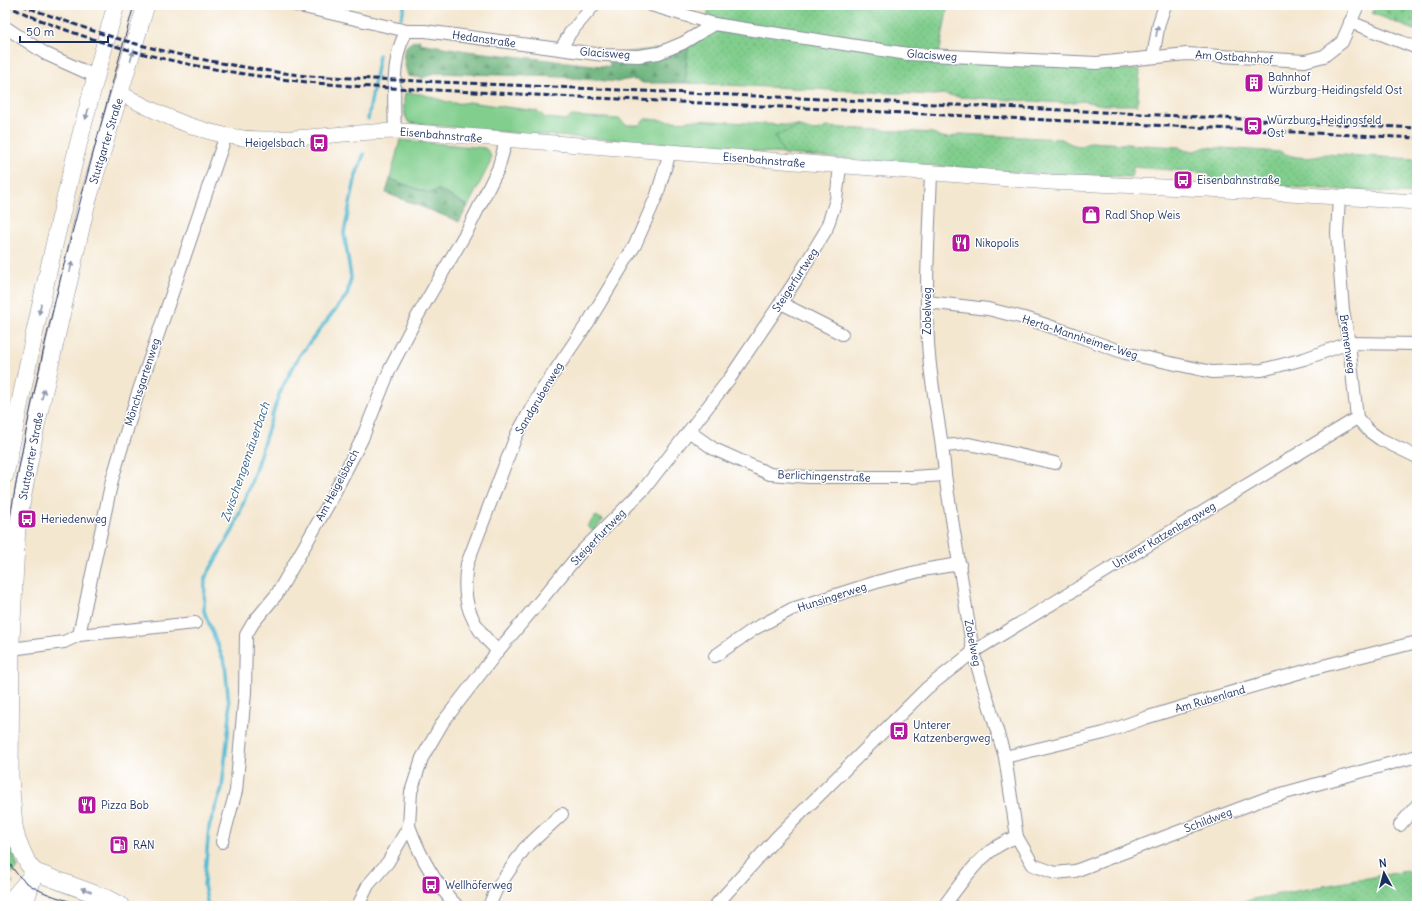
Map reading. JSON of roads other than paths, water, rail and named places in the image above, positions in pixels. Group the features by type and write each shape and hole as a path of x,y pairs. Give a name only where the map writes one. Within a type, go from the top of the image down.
{"main road":[{"name":"Stuttgarter Straße","path":"5,474 48,274 116,5"},
{"name":"Stuttgarter Straße","path":"35,872 28,864 14,826 10,778 9,658 17,526 35,434 86,206 146,5"},
{"name":"Stuttgarter Straße","path":"97,76 120,93"},
{"path":"17,901 35,872 106,898 121,906"}],"street":[{"name":"Hedanstraße","path":"295,5 407,31 425,31 561,50"},
{"path":"561,50 570,33 594,5"},
{"name":"Glacisweg","path":"651,5 714,24 908,54 1097,63 1153,58"},
{"path":"1153,58 1158,23 1165,5"},
{"name":"Am Ostbahnhof","path":"1153,58 1187,54 1305,61 1324,56 1342,42 1358,5"},
{"path":"1350,22 1417,48"},
{"name":"Glacisweg","path":"561,50 604,55 638,56 659,53 683,43 714,24"},
{"path":"5,27 46,54 97,76"},
{"path":"395,131 394,104 399,45 407,31"},
{"name":"Eisenbahnstraße","path":"120,93 177,121 226,136 264,140 395,131 931,174 1417,202"},
{"name":"Mönchsgartenweg","path":"79,635 112,480 137,396 226,136"},
{"name":"Am Heigelsbach","path":"222,842 236,791 245,693 246,635 253,623 277,594 331,498 362,439 390,370 417,317 468,228 498,169 506,141"},
{"name":"Sandgrubenweg","path":"498,651 474,623 468,610 464,580 467,564 516,436 540,393 589,321 635,245 657,195 670,152"},
{"name":"Steigerfurtweg","path":"358,906 368,885 388,862 409,826 411,792 422,758 442,722 498,651 581,552 644,489 690,432 730,378 781,303 826,230 836,200 840,167"},
{"name":"Zobelweg","path":"931,174 927,302 928,343 943,446 945,475 973,652 1004,757 1017,837"},
{"name":"Bremenweg","path":"1339,198 1337,233 1343,310 1349,343 1357,418"},
{"name":"Herta-Mannheimer-Weg","path":"927,302 988,309 1028,319 1125,353 1212,372 1262,370 1304,359 1349,343"},
{"path":"781,303 842,334"},
{"path":"1349,343 1417,344"},
{"path":"1357,418 1375,435 1417,457"},
{"name":"Unterer Katzenbergweg","path":"715,906 777,837 927,688 973,652 1357,418"},
{"name":"Berlichingenstraße","path":"690,432 714,448 770,474 808,477 912,477 945,475"},
{"path":"943,446 969,444 1055,463"},
{"name":"Hunsingerweg","path":"715,656 754,629 792,609 928,569 960,564"},
{"path":"9,658 64,642 79,635 195,623"},
{"name":"Am Rubenland","path":"1004,757 1104,733 1145,718 1198,702 1320,667 1417,642"},
{"name":"Schildweg","path":"1017,837 1033,865 1056,873 1075,871 1267,798 1417,756"},
{"path":"1400,825 1417,805"},
{"path":"489,906 496,890 524,849 562,814"},
{"path":"409,826 419,853 436,881 457,906"},
{"path":"944,906 968,875 993,848 1006,840 1017,837"}],"waterway":[{"name":"Zwischengemäuerbach","path":"401,18 405,5"},
{"name":"Zwischengemäuerbach","path":"368,119 379,55"},
{"name":"Zwischengemäuerbach","path":"208,906 204,885 209,827 222,788 230,715 225,664 204,611 205,578 233,530 251,483 279,394 299,356 347,295 351,277 344,233 356,175 364,154"}],"tram line":[{"path":"5,550 30,412 61,276 134,5"},
{"path":"5,850 10,863 17,874 36,889 61,899 86,906"}],"railway":[{"path":"6,5 47,23 132,51 219,70 308,82 352,86 1417,138"},
{"path":"22,5 129,42 217,62 307,76 1023,108 1417,128"}],"place":[{"name":"Bahnhof Würzburg-Heidingsfeld Ost","path":"1254,83"},
{"name":"Würzburg-Heidingsfeld Ost","path":"1253,126"},
{"name":"Heigelsbach","path":"319,143"},
{"name":"Eisenbahnstraße","path":"1183,180"},
{"name":"Radl Shop Weis","path":"1091,215"},
{"name":"Nikopolis","path":"961,243"},
{"name":"Heriedenweg","path":"27,519"},
{"name":"Unterer Katzenbergweg","path":"899,731"},
{"name":"Pizza Bob","path":"87,805"},
{"name":"RAN","path":"119,845"},
{"name":"Wellhöferweg","path":"431,885"}]}
